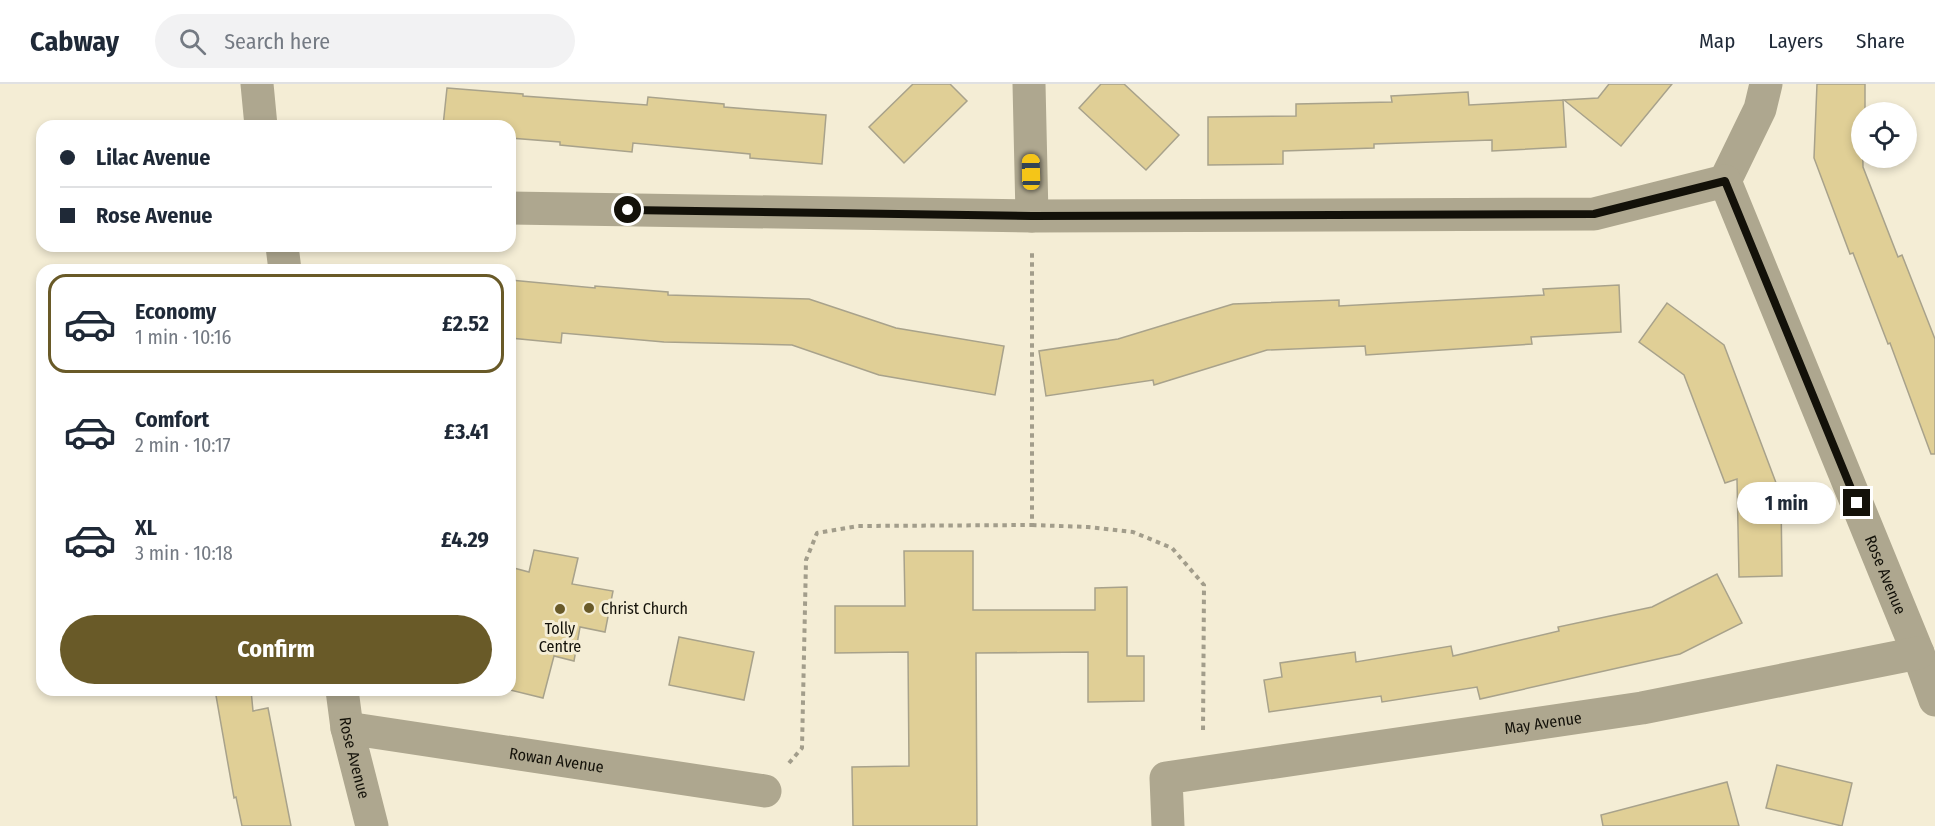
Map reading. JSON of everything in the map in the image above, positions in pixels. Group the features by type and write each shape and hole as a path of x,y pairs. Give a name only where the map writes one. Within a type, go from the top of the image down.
{"street":[{"path":"257,84 260,120"},
{"path":"1029,84 1032,216"},
{"path":"516,208 1032,216 1594,214 1725,181 1760,109 1766,84"},
{"name":"Rose Avenue","path":"1725,181 1918,653 1935,700"},
{"name":"May Avenue","path":"1168,826 1166,778 1642,708 1918,653"},
{"name":"Rose Avenue","path":"343,696 346,728 372,826"},
{"name":"Rowan Avenue","path":"346,728 765,791"}],"path":[{"path":"1032,216 1032,525"},
{"path":"765,791 802,748 806,560 817,534 858,526 1088,527 1133,532 1172,548 1204,585 1202,773"}],"building":[{"path":"913,84 950,84 967,101 904,163 869,127"},
{"path":"1101,84 1124,84 1179,135 1146,170 1079,108"},
{"path":"1609,84 1672,84 1621,146 1564,100 1598,98"},
{"path":"1817,84 1865,84 1865,102 1851,102 1851,168 1863,168 1898,257 1902,255 1935,339 1935,454 1931,454 1890,343 1888,344 1853,253 1850,254 1814,158"},
{"path":"447,88 647,105 648,97 724,104 724,107 826,115 822,164 750,158 750,154 633,143 632,152 560,145 560,142 516,138 516,120 444,120"},
{"path":"1468,92 1469,105 1563,100 1566,147 1492,151 1492,140 1374,144 1374,148 1283,151 1283,164 1208,165 1208,117 1296,116 1296,104 1392,102 1391,96"},
{"path":"516,281 668,292 668,295 809,299 896,328 1004,346 995,395 879,375 792,345 664,342 562,333 561,343 516,339"},
{"path":"1619,285 1621,332 1531,337 1532,344 1366,355 1365,346 1267,350 1154,385 1153,380 1046,396 1039,351 1118,339 1233,304 1339,300 1339,306 1544,295 1543,289"},
{"path":"1667,303 1724,345 1781,496 1782,576 1739,577 1737,479 1725,483 1684,375 1639,342"},
{"name":"Tolly Centre","path":"534,550 578,558 572,584 613,591 605,632 580,627 574,661 554,656 543,698 516,691 516,569 529,572"},
{"path":"904,551 973,551 973,610 1095,610 1095,588 1127,587 1127,656 1144,656 1144,701 1088,702 1088,652 976,653 977,826 853,826 852,767 909,766 908,652 835,653 835,606 905,606"},
{"path":"1717,574 1742,623 1680,654 1480,699 1477,687 1382,702 1381,696 1269,712 1264,680 1282,677 1280,663 1355,652 1356,662 1451,646 1453,656 1559,631 1558,627 1652,607"},
{"path":"679,637 754,652 744,700 669,685"},
{"path":"216,696 252,696 253,711 268,708 291,826 242,826 236,797 234,798"},
{"path":"1777,765 1852,783 1842,826 1766,808"},
{"path":"1727,782 1739,826 1603,826 1601,815"}],"place":[{"name":"Christ Church","path":"589,608"},
{"name":"Tolly Centre","path":"560,609"}],"route":[{"path":"628,210 1032,216 1594,214 1725,181 1857,503"}]}
